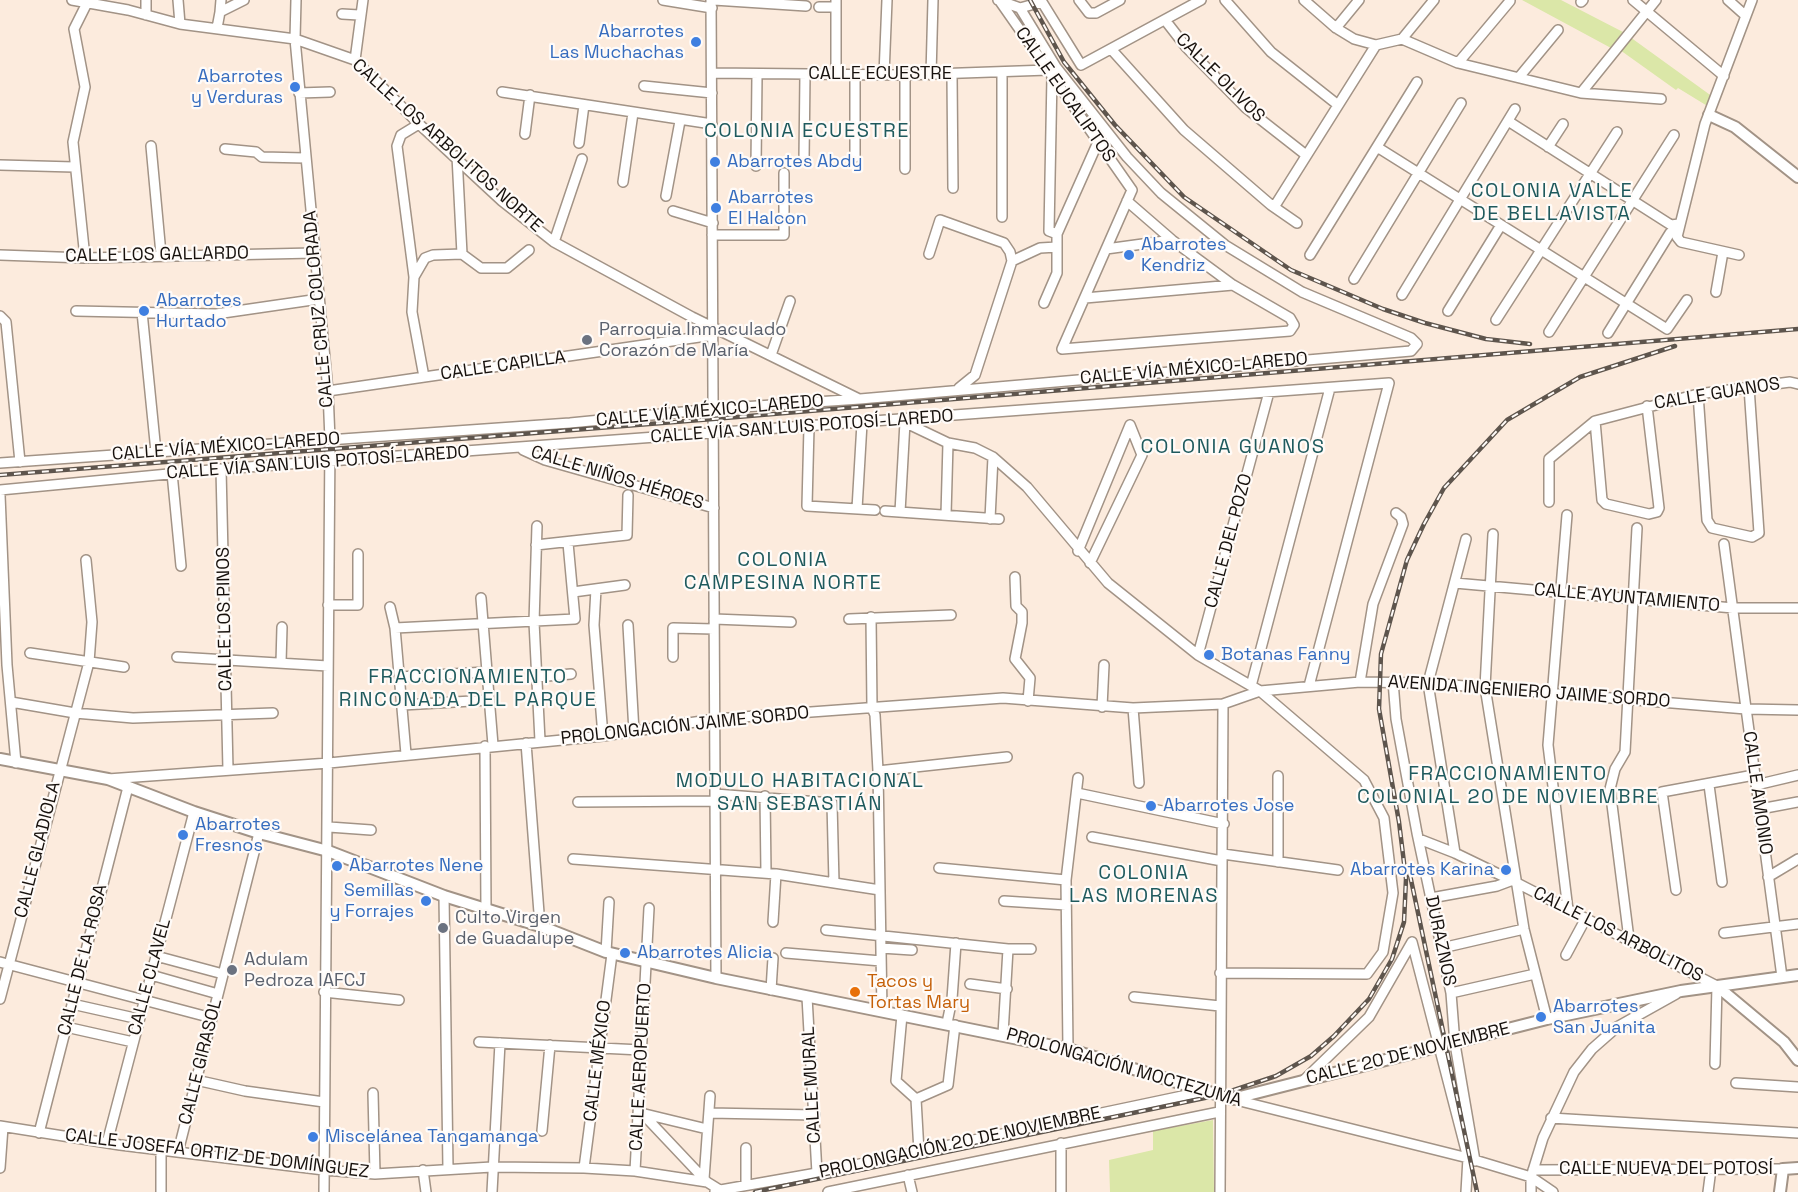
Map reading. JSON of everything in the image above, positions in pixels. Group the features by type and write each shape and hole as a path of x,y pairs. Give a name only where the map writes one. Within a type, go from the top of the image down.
{"main road":[{"path":"1711,112 1739,121 1798,168"},
{"path":"1711,112 1735,127 1798,177"},
{"name":"PROLONGACIÓN MOCTEZUMA","path":"0,759 58,772 108,779 194,812 258,833 328,851 444,896 540,926 609,953 771,990 1003,1034 1068,1049 1232,1099"},
{"name":"CALLE 20 DE NOVIEMBRE","path":"1232,1099 1547,1020 1681,991 1798,975"},
{"name":"CALLE LOS ARBOLITOS","path":"1718,986 1784,1042 1798,1060"},
{"path":"1780,1192 1783,1168"},
{"name":"CALLE NUEVA DEL POTOSÍ","path":"1783,1168 1798,1168"}],"street":[{"name":"CALLE LOS ARBOLITOS NORTE","path":"72,0 180,24 295,39 355,60 419,124 502,201 554,242 713,331 771,355 860,399"},
{"path":"146,0 146,15"},
{"path":"178,0 180,24"},
{"path":"217,28 221,0"},
{"path":"220,12 244,0"},
{"name":"CALLE CRUZ COLORADA","path":"296,0 295,39 304,158 328,391 330,440 329,827 324,992 324,1192"},
{"path":"355,60 359,15 363,0"},
{"path":"663,0 806,6"},
{"path":"884,75 887,0"},
{"path":"931,75 933,0"},
{"path":"999,0 1020,8 1042,2 1081,65 1201,0"},
{"name":"CALLE EUCALIPTOS","path":"999,0 1132,190 1127,201"},
{"path":"1079,0 1089,13 1096,13 1120,0"},
{"path":"1225,0 1271,52 1338,105"},
{"path":"1304,0 1336,28 1354,39 1376,45 1402,39 1458,63 1520,76 1581,93 1661,99"},
{"path":"1336,28 1359,0"},
{"path":"1402,39 1434,0"},
{"path":"1633,0 1724,76"},
{"path":"1581,93 1656,0"},
{"path":"1728,0 1746,16"},
{"path":"1608,333 1676,229 1711,112 1752,0"},
{"path":"1458,63 1510,1"},
{"path":"712,2 716,978"},
{"path":"85,258 73,142 85,87 74,29 87,3"},
{"path":"819,7 836,4 836,75"},
{"path":"1020,8 1056,67 1118,146 1108,155"},
{"path":"342,14 359,15"},
{"name":"CALLE OLIVOS","path":"1165,20 1186,47 1246,108 1306,155"},
{"path":"1520,76 1558,30"},
{"path":"1271,205 1276,204 1376,45"},
{"path":"1112,49 1184,130 1271,205 1297,223"},
{"name":"CALLE ECUESTRE","path":"712,73 952,75 1050,73"},
{"path":"1002,73 1002,217"},
{"path":"1044,303 1057,273 1053,233 1050,73"},
{"path":"804,160 805,74"},
{"path":"756,165 757,75"},
{"path":"855,75 855,157"},
{"path":"905,75 905,169"},
{"path":"952,75 953,188"},
{"path":"1311,255 1417,82"},
{"path":"644,86 712,93"},
{"path":"299,93 330,92"},
{"path":"502,92 680,121 712,124"},
{"path":"525,134 530,95"},
{"path":"1354,279 1461,103"},
{"path":"579,143 584,105"},
{"path":"1402,295 1515,109"},
{"path":"623,182 633,113"},
{"path":"666,196 680,121"},
{"path":"1508,121 1671,225 1676,229 1681,242 1739,255"},
{"path":"419,124 401,135 397,146 414,277 412,312 424,377"},
{"path":"1548,147 1563,124"},
{"path":"1496,320 1617,132"},
{"path":"1549,332 1674,135"},
{"path":"1053,233 1098,142"},
{"path":"151,146 161,254"},
{"name":"CALLE VÍA MÉXICO-LAREDO","path":"0,463 570,423 713,409 860,399 1411,351 1417,344 1411,338 1302,292 1225,245 1161,193 1118,146"},
{"path":"1377,147 1667,329 1688,300"},
{"path":"225,149 256,152 262,157 304,158"},
{"path":"456,156 462,254"},
{"path":"554,242 582,159"},
{"path":"0,165 74,167"},
{"path":"712,235 784,235 784,173"},
{"path":"1127,201 1172,240 1233,285 1290,318 1294,325 1290,331 1062,349 1127,201"},
{"path":"673,211 712,223"},
{"path":"930,254 940,220 1004,243 1010,252 1012,261 975,375 957,389"},
{"path":"1448,311 1502,225"},
{"path":"1106,249 1172,240"},
{"path":"1012,261 1040,248 1056,247"},
{"path":"414,277 425,258 433,255 462,254 481,268 507,268 529,250"},
{"path":"1716,292 1723,252"},
{"name":"CALLE LOS GALLARDO","path":"0,255 85,258 161,254 314,253"},
{"path":"1085,298 1233,285"},
{"path":"76,311 216,314 319,299"},
{"path":"771,355 790,301"},
{"path":"142,312 156,452"},
{"path":"0,316 6,322 20,462"},
{"name":"CALLE CAPILLA","path":"328,391 713,331"},
{"name":"CALLE GUANOS","path":"1549,502 1549,459 1595,421 1698,393 1790,382 1798,385"},
{"name":"CALLE VÍA SAN LUIS POTOSÍ-LAREDO","path":"0,490 221,469 903,421 1389,383 1309,686"},
{"path":"1251,686 1330,387"},
{"path":"1698,393 1707,520 1712,528 1756,536 1759,533 1749,387"},
{"name":"CALLE DEL POZO","path":"1198,655 1269,392"},
{"path":"1595,421 1602,500 1606,504 1649,514 1657,512 1659,508 1647,406"},
{"path":"900,512 903,421 948,443 975,448 993,457 1027,487 1078,551 1108,583 1198,655 1260,691 1364,780 1384,818 1393,893 1383,952 1367,974 1220,973"},
{"path":"857,509 862,423"},
{"path":"1078,551 1130,425 1142,455 1090,563"},
{"path":"809,427 807,506 994,519 993,457"},
{"path":"946,515 948,443"},
{"name":"CALLE NIÑOS HÉROES","path":"520,449 545,460 714,508"},
{"name":"CALLE LOS PINOS","path":"221,469 228,770"},
{"path":"172,473 181,566"},
{"path":"0,495 4,665 16,762"},
{"path":"536,545 627,535 628,495"},
{"path":"1360,682 1373,604 1403,524 1396,513"},
{"path":"1567,515 1548,745 1568,910"},
{"path":"537,526 534,622 540,741"},
{"path":"1629,939 1610,789 1615,769 1625,752 1626,698 1637,528"},
{"path":"1493,534 1485,687 1515,882 1524,929 1547,1020"},
{"path":"1455,853 1428,683 1466,539"},
{"path":"395,628 575,619 568,543"},
{"name":"CALLE AMONIO","path":"1724,544 1782,977"},
{"path":"328,605 358,605 358,554"},
{"name":"CALLE GLADIOLA","path":"0,999 4,963 89,662 92,622 86,560"},
{"path":"1015,577 1016,606 1022,612 1022,623 1015,659 1030,678 1028,701"},
{"name":"CALLE AYUNTAMIENTO","path":"1455,583 1733,608 1798,608"},
{"path":"573,592 625,585"},
{"path":"596,589 594,625 603,736"},
{"path":"481,598 489,700 486,910"},
{"path":"390,607 395,628 406,754"},
{"path":"849,619 951,615"},
{"path":"870,617 872,708 875,715 878,771 882,1011"},
{"path":"673,657 674,628 714,624 791,622"},
{"path":"628,624 634,732"},
{"path":"281,663 282,627"},
{"path":"30,653 124,667"},
{"path":"177,657 328,666"},
{"path":"1102,707 1104,666"},
{"path":"399,677 486,672"},
{"path":"536,677 571,674"},
{"name":"AVENIDA INGENIERO JAIME SORDO","path":"1260,691 1393,681 1746,709 1798,710"},
{"name":"DURAZNOS","path":"1393,681 1396,718 1451,993 1455,1044 1471,1159"},
{"name":"PROLONGACIÓN JAIME SORDO","path":"108,779 329,763 603,736 715,719 1003,698 1133,708 1223,704 1260,691"},
{"path":"403,705 489,700"},
{"path":"10,702 133,718 273,713"},
{"path":"1220,1192 1223,704"},
{"path":"1133,708 1139,783"},
{"path":"526,743 540,926"},
{"path":"878,771 1006,757"},
{"path":"1676,890 1662,792 1798,775"},
{"path":"1278,776 1278,862"},
{"path":"1068,1049 1065,905 1078,778"},
{"path":"1708,785 1722,882"},
{"name":"CALLE DE LA ROSA","path":"39,1133 128,787"},
{"path":"1077,793 1224,824"},
{"path":"765,796 766,873"},
{"path":"578,802 765,796 832,803 834,883"},
{"path":"1760,809 1798,802"},
{"name":"CALLE CLAVEL","path":"107,1143 194,812"},
{"path":"329,827 371,830"},
{"name":"CALLE GIRASOL","path":"178,1152 258,833"},
{"path":"1092,837 1222,858 1338,870"},
{"name":"CALLE LOS ARBOLITOS","path":"1419,839 1455,853 1515,882 1718,986"},
{"path":"573,859 776,874 880,890"},
{"path":"1768,877 1798,859"},
{"path":"939,868 1066,880"},
{"path":"773,922 776,874"},
{"path":"1431,898 1515,882"},
{"path":"444,896 448,1168"},
{"path":"1004,901 1065,905"},
{"name":"CALLE MÉXICO","path":"584,1168 600,1049 609,953 609,902"},
{"name":"CALLE AEROPUERTO","path":"635,1171 642,1112 641,1050 649,908"},
{"path":"1566,955 1586,918"},
{"path":"1724,933 1798,924"},
{"path":"1442,948 1524,929"},
{"path":"826,930 1008,949 1031,949"},
{"path":"1304,1080 1369,1017 1412,942 1471,1159 1466,1192"},
{"path":"916,1099 948,1085 956,943"},
{"path":"881,948 912,950"},
{"path":"1003,1034 1008,949"},
{"path":"786,953 881,961"},
{"path":"156,956 223,974"},
{"path":"771,990 772,958"},
{"path":"4,963 212,1018"},
{"path":"1451,993 1535,974"},
{"path":"151,975 218,994"},
{"path":"970,984 1007,989"},
{"path":"1715,1064 1718,986"},
{"path":"1531,1192 1532,1173 1551,1118 1574,1072 1592,1049 1617,1027 1681,991"},
{"path":"324,992 399,1000"},
{"name":"CALLE MURAL","path":"807,997 817,1173"},
{"path":"1134,997 1220,1006"},
{"path":"72,1005 139,1019"},
{"path":"902,1015 896,1081 916,1099 919,1152"},
{"path":"66,1027 133,1042"},
{"path":"479,1042 641,1050"},
{"path":"492,1192 500,1043"},
{"path":"542,1131 550,1045"},
{"path":"196,1080 245,1091 324,1102"},
{"path":"1736,1083 1798,1087"},
{"name":"PROLONGACIÓN 20 DE NOVIEMBRE","path":"716,1191 817,1173 1206,1091"},
{"path":"373,1093 375,1174"},
{"path":"706,1181 710,1096"},
{"name":"PROLONGACIÓN MOCTEZUMA","path":"1232,1099 1532,1173 1553,1192"},
{"path":"642,1112 707,1129"},
{"path":"642,1112 706,1181"},
{"path":"828,1192 1219,1112"},
{"path":"709,1113 815,1115"},
{"path":"1551,1118 1798,1133"},
{"path":"0,1168 1,1127"},
{"name":"CALLE JOSEFA ORTIZ DE DOMÍNGUEZ","path":"1,1127 107,1143 324,1170 375,1174 448,1168 584,1168 635,1171 706,1181 716,1191"},
{"path":"1060,1143 1061,1192"},
{"path":"746,1148 746,1184"},
{"path":"161,1150 161,1192"},
{"name":"CALLE NUEVA DEL POTOSÍ","path":"1532,1173 1783,1168"},
{"path":"1708,1192 1711,1169"},
{"path":"423,1170 426,1192"},
{"path":"908,1175 912,1192"}],"green space":[{"path":"1522,0 1561,0 1623,32 1611,48"},
{"path":"1630,37 1713,97 1709,107 1678,88 1676,90 1620,50"},
{"path":"1213,1120 1214,1192 1110,1192 1109,1160 1153,1150 1153,1131"}],"railway":[{"path":"1030,0 1064,62 1115,125 1184,197 1291,270 1383,309 1425,323 1486,339 1530,344"},
{"path":"0,475 713,419 1798,329"},
{"path":"755,1192 1219,1095 1276,1076 1311,1056 1334,1036 1369,999 1392,959 1404,922 1406,879 1399,822 1379,709 1381,654 1407,560 1424,524 1444,488 1507,420 1580,377 1675,346"},
{"path":"1410,875 1477,1192"}],"place":[{"name":"Abarrotes Las Muchachas","path":"696,42"},
{"name":"Abarrotes y Verduras","path":"295,87"},
{"name":"Abarrotes Abdy","path":"715,162"},
{"name":"Abarrotes El Halcon","path":"716,208"},
{"name":"Abarrotes Kendriz","path":"1129,255"},
{"name":"Abarrotes Hurtado","path":"144,311"},
{"name":"Parroquia Inmaculado Corazón de María","path":"587,340"},
{"name":"Botanas Fanny","path":"1209,655"},
{"name":"Abarrotes Jose","path":"1151,806"},
{"name":"Abarrotes Fresnos","path":"183,835"},
{"name":"Abarrotes Nene","path":"337,866"},
{"name":"Abarrotes Karina","path":"1506,870"},
{"name":"Semillas y Forrajes","path":"426,901"},
{"name":"Culto Virgen de Guadalupe","path":"443,928"},
{"name":"Abarrotes Alicia","path":"625,953"},
{"name":"Adulam Pedroza IAFCJ","path":"232,970"},
{"name":"Tacos y Tortas Mary","path":"855,992"},
{"name":"Abarrotes San Juanita","path":"1541,1017"},
{"name":"Miscelánea Tangamanga","path":"313,1137"}],"district":[{"name":"COLONIA ECUESTRE","path":"807,132"},
{"name":"COLONIA VALLE DE BELLAVISTA","path":"1552,204"},
{"name":"COLONIA GUANOS","path":"1233,448"},
{"name":"COLONIA CAMPESINA NORTE","path":"783,572"},
{"name":"FRACCIONAMIENTO RINCONADA DEL PARQUE","path":"468,690"},
{"name":"FRACCIONAMIENTO COLONIAL 20 DE NOVIEMBRE","path":"1508,786"},
{"name":"MODULO HABITACIONAL SAN SEBASTIÁN","path":"800,794"},
{"name":"COLONIA LAS MORENAS","path":"1144,886"}]}
